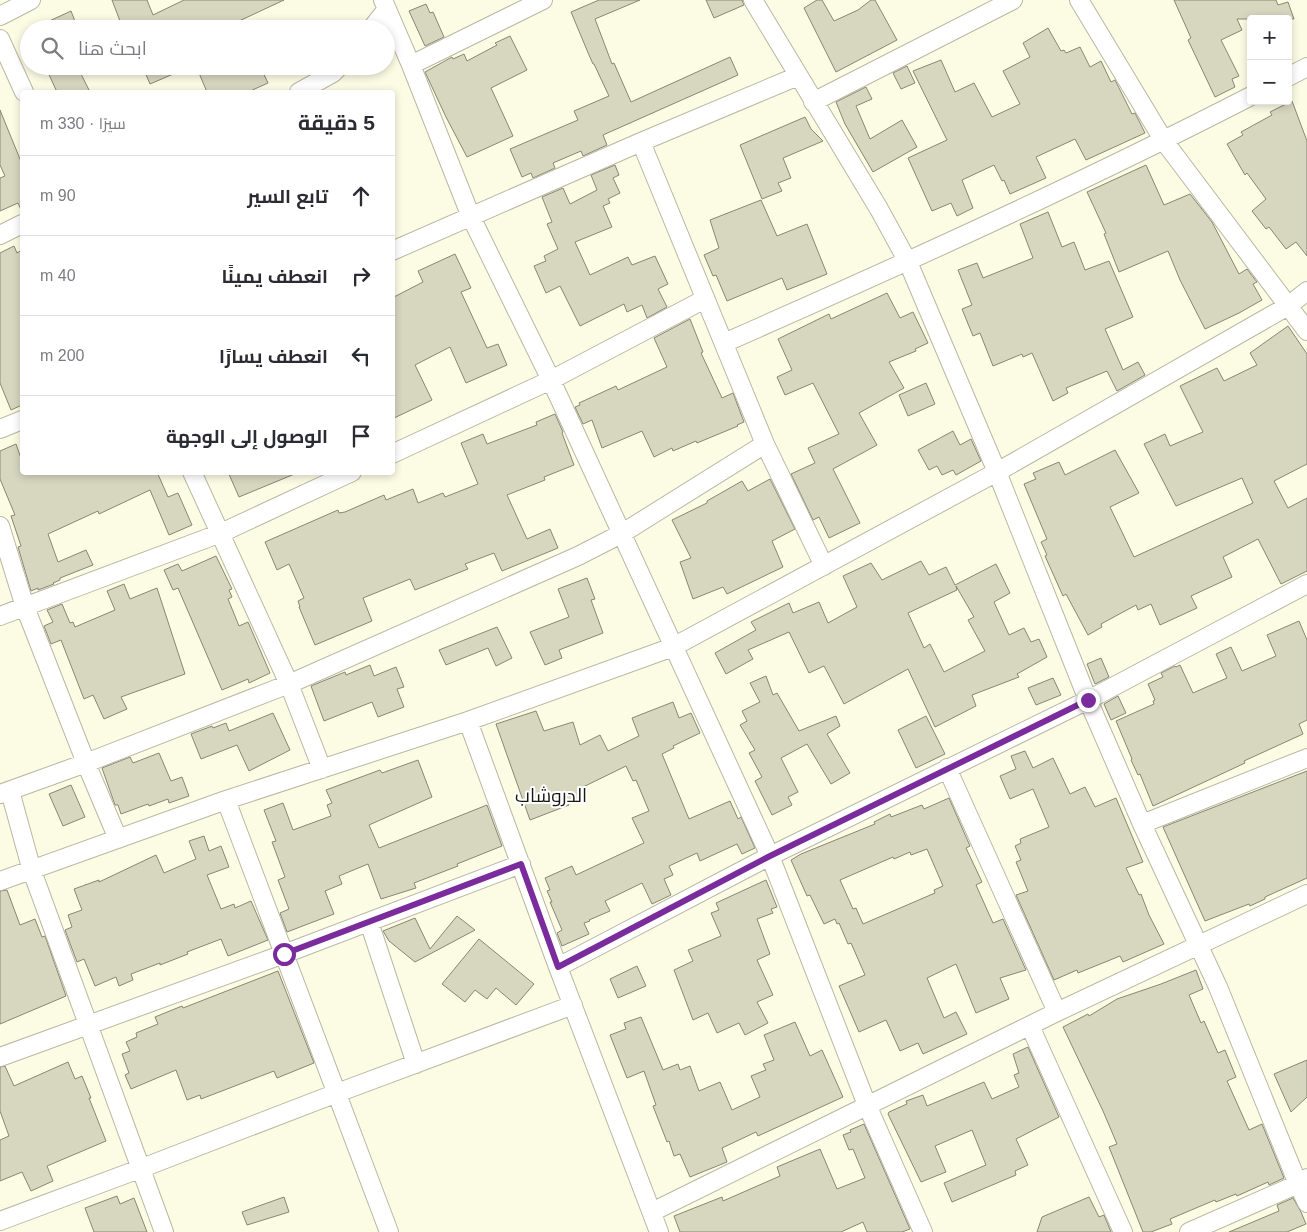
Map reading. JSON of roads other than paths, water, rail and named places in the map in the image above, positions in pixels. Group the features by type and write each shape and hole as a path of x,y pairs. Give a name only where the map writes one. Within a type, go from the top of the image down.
{"street":[{"path":"0,16 31,0"},
{"path":"411,65 543,0"},
{"path":"754,0 813,102 879,209 908,262 997,472 1088,700 1142,824 1218,987 1302,1181 1307,1203"},
{"path":"813,102 1013,0"},
{"path":"1079,0 1164,141 1307,331"},
{"path":"385,4 392,20"},
{"path":"376,20 385,4"},
{"path":"395,27 472,217 551,380 770,856 867,1105 923,1232"},
{"path":"0,38 23,90"},
{"path":"1292,75 1307,67"},
{"path":"303,90 329,75"},
{"path":"395,251 641,142 798,76"},
{"path":"724,343 908,262 1164,141 1247,98"},
{"path":"641,142 765,444 824,566"},
{"path":"0,235 20,225"},
{"path":"0,882 226,800 468,721 673,647 997,472 1288,306 1307,291"},
{"path":"395,453 551,380 705,299"},
{"path":"0,429 20,421"},
{"path":"164,1232 5,793 289,684 578,556 622,534 765,444"},
{"path":"193,475 289,684 322,769"},
{"path":"0,616 221,533 346,475"},
{"path":"0,526 25,607 118,839"},
{"path":"558,967 770,856 1088,700 1307,584"},
{"path":"468,721 558,967 659,1232"},
{"path":"1142,824 1307,758"},
{"path":"947,768 1057,1012"},
{"path":"226,800 389,1232"},
{"path":"0,1057 284,954 521,864"},
{"path":"652,1212 1057,1012 1307,894"},
{"path":"369,922 416,1064"},
{"path":"0,1221 337,1092 573,1005"},
{"path":"1030,1026 1123,1232"},
{"path":"1189,1232 1302,1181"}],"district":[{"name":"الدروشاب","path":"551,795"}]}
